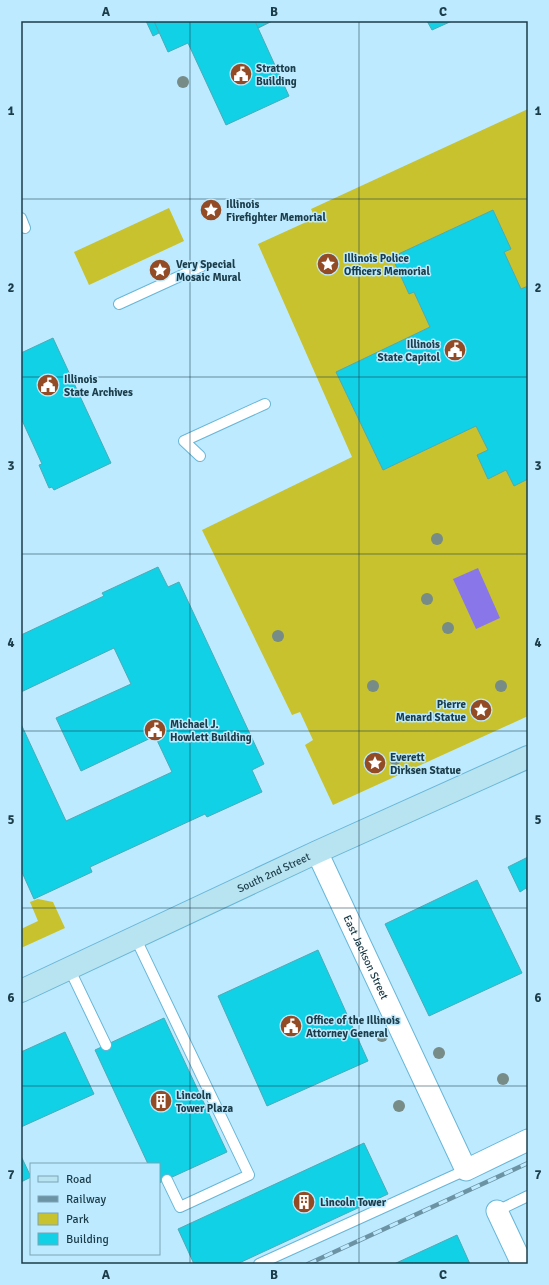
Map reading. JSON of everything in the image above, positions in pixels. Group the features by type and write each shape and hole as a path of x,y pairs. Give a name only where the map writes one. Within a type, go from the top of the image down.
{"main road":[{"name":"South 2nd Street","path":"21,991 317,852 528,757"}],"street":[{"name":"East Jackson Street","path":"317,852 466,1170"},
{"path":"466,1170 528,1140"},
{"path":"497,1211 522,1264"}],"lane":[{"path":"21,218 25,228"},
{"path":"119,304 202,266"},
{"path":"200,456 184,441 265,404"},
{"path":"135,937 249,1175 180,1207 167,1180"},
{"path":"69,968 106,1045"},
{"path":"259,1264 466,1170"},
{"path":"497,1211 528,1196"}],"green space":[{"path":"528,109 528,716 333,805 305,745 313,740 300,712 292,715 202,530 352,457 258,244 315,218 311,209"},
{"path":"169,208 184,241 89,285 74,252"},
{"path":"38,899 53,902 65,928 21,948 21,929 38,921 30,902"}],"shaded area":[{"path":"478,568 500,618 476,629 453,579"}],"building":[{"path":"146,21 154,21 159,33 153,36"},
{"name":"Stratton Building","path":"154,21 272,21 258,28 289,96 226,125 188,43 168,52"},
{"path":"255,21 272,21 258,28"},
{"path":"427,21 452,21 432,30"},
{"name":"Illinois State Capitol","path":"493,210 511,249 504,252 521,289 528,286 528,479 514,486 506,470 488,479 477,455 488,450 476,426 383,470 336,372 430,327 414,292 409,294 392,257"},
{"name":"Illinois State Archives","path":"53,338 111,463 54,490 52,487 49,488 39,465 42,464 21,418 21,353"},
{"name":"Michael J. Howlett Building","path":"158,567 168,587 179,582 264,764 252,770 262,792 207,817 205,814 90,867 92,872 34,899 21,870 21,724 66,821 172,772 155,736 81,771 56,718 131,684 114,648 21,692 21,635 104,596 102,593"},
{"path":"528,857 528,892 526,888 520,892 508,867"},
{"path":"477,880 522,973 429,1016 385,924"},
{"name":"Office of the Illinois Attorney General","path":"318,950 368,1061 267,1106 218,996"},
{"name":"Lincoln Tower Plaza","path":"164,1018 227,1152 160,1183 160,1163 148,1163 95,1050"},
{"path":"65,1032 94,1094 21,1127 21,1052"},
{"name":"Lincoln Tower","path":"364,1143 388,1194 237,1264 194,1264 178,1229"},
{"path":"21,1156 30,1178 21,1182"},
{"path":"457,1235 470,1264 394,1264"}],"railway":[{"path":"308,1264 528,1163"}],"place":[{"name":"Stratton Building","path":"241,74"},
{"name":"Illinois Firefighter Memorial","path":"211,210"},
{"name":"Illinois Police Officers Memorial","path":"328,264"},
{"name":"Very Special Mosaic Mural","path":"160,270"},
{"name":"Illinois State Capitol","path":"455,350"},
{"name":"Illinois State Archives","path":"48,385"},
{"name":"Pierre Menard Statue","path":"481,710"},
{"name":"Michael J. Howlett Building","path":"155,730"},
{"name":"Everett Dirksen Statue","path":"375,763"},
{"name":"Office of the Illinois Attorney General","path":"291,1026"},
{"name":"Lincoln Tower Plaza","path":"161,1101"},
{"name":"Lincoln Tower","path":"304,1202"}]}
